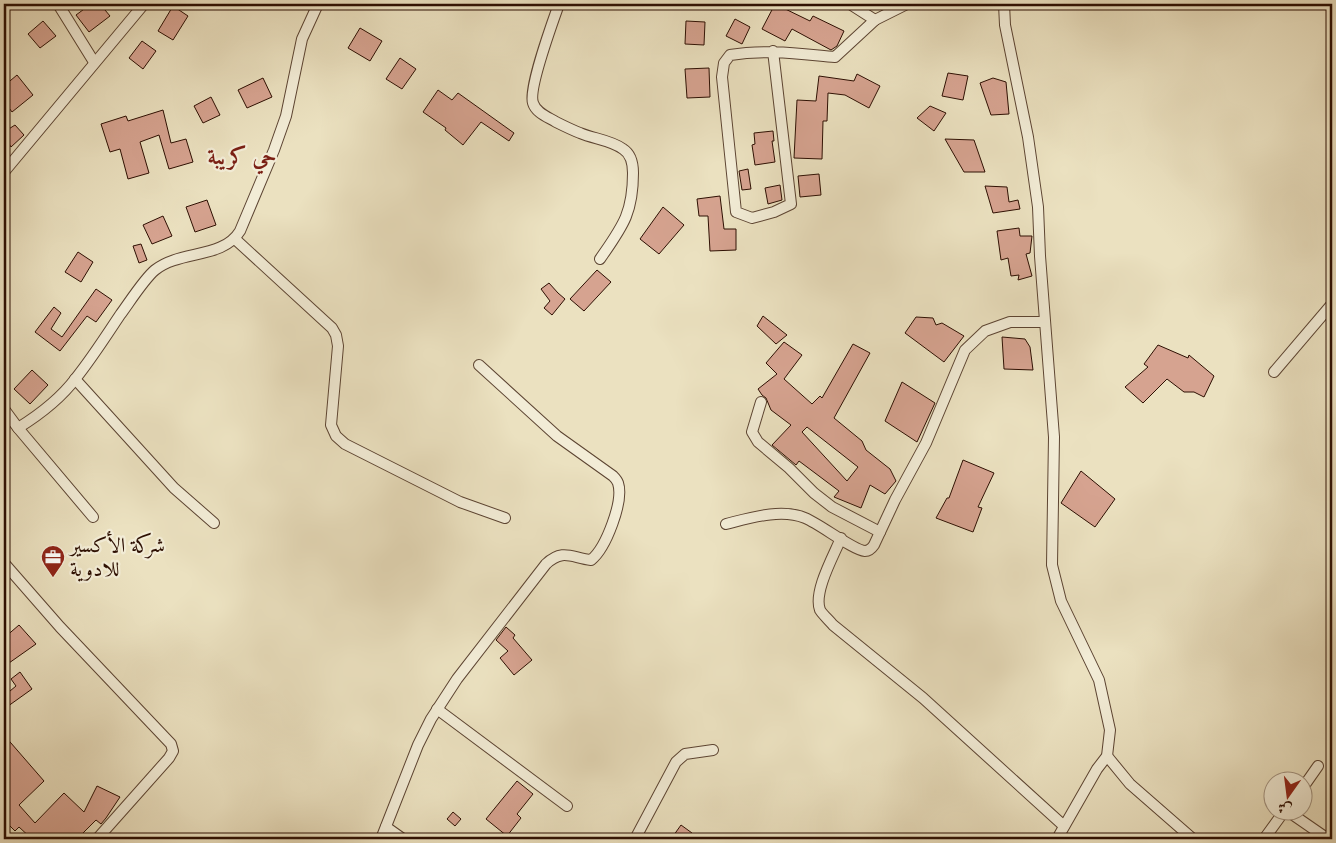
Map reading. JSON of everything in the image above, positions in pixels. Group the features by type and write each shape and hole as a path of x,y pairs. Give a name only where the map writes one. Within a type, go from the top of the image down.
{"street":[{"path":"58,4 94,62"},
{"path":"4,172 144,4"},
{"path":"18,428 47,407 75,380 155,269 176,259 218,248 235,239 274,150 286,116 302,39 318,4"},
{"path":"558,4 536,76 532,95 533,103 536,109 545,116 580,134 624,149 630,156 633,167 631,204 622,226 600,259"},
{"path":"850,4 874,20"},
{"path":"773,51 791,204 774,212 752,218 736,212 722,77 724,63 730,55 748,52 773,51 835,57 874,20 907,4"},
{"path":"1004,4 1005,25 1028,137 1038,207 1044,322 1054,437 1052,565 1061,601 1099,680 1110,730 1107,756 1097,769 1057,839"},
{"path":"235,239 332,328 336,335 338,346 331,424 336,436 345,444 418,482 460,502 505,518"},
{"path":"1274,372 1332,304"},
{"path":"726,524 757,517 786,514 803,517 856,548 866,551 870,550 926,443 965,350 985,331 1010,322 1044,322"},
{"path":"381,839 418,744 437,709 457,679 546,564 554,557 562,554 591,560 596,556 611,529 618,493 618,483 613,476 557,436 480,365"},
{"path":"75,380 174,488 214,523"},
{"path":"761,402 752,432 758,442 832,507 880,532"},
{"path":"4,409 94,517"},
{"path":"840,538 822,584 818,601 821,611 833,625 923,698 1064,826"},
{"path":"4,563 60,627 171,744 173,751 169,758 97,839"},
{"path":"437,709 567,806"},
{"path":"635,839 676,762 685,754 713,750"},
{"path":"1107,756 1130,784 1193,839"},
{"path":"1314,772 1318,766"},
{"path":"1264,839 1278,820"},
{"path":"1300,820 1328,839"},
{"path":"386,827 403,839"}],"building":[{"path":"91,4 100,4 110,16 89,32 76,15"},
{"path":"775,4 810,21 813,16 844,31 837,46 831,50 792,29 785,41 762,29"},
{"path":"173,6 188,16 173,40 158,31"},
{"path":"735,19 750,27 742,44 726,36"},
{"path":"43,21 56,36 40,48 28,34"},
{"path":"686,21 705,22 704,45 685,44"},
{"path":"360,28 382,41 370,61 348,48"},
{"path":"142,41 156,51 143,69 129,58"},
{"path":"400,58 416,69 402,89 386,79"},
{"path":"709,68 710,97 687,98 685,69"},
{"path":"948,73 968,76 963,100 942,96"},
{"path":"857,74 880,86 869,108 845,95 828,93 827,121 823,121 822,159 794,158 797,100 816,101 819,76 854,81"},
{"path":"17,75 33,95 12,112 4,101 4,86"},
{"path":"263,78 272,97 247,108 238,90"},
{"path":"993,78 1006,82 1009,114 991,115 980,83"},
{"path":"438,90 452,100 458,93 514,133 509,141 481,122 463,145 445,130 446,128 423,112"},
{"path":"211,97 220,115 203,123 194,106"},
{"path":"930,106 946,113 934,131 917,118"},
{"path":"163,110 171,143 186,139 193,162 169,169 159,135 140,142 149,173 128,179 120,149 110,152 101,124 126,116 128,121"},
{"path":"15,125 24,135 11,147 4,132"},
{"path":"773,131 774,141 772,141 775,162 755,165 752,145 755,144 754,133"},
{"path":"945,139 974,140 985,172 964,172"},
{"path":"748,169 751,189 742,190 739,171"},
{"path":"819,174 821,195 800,197 798,176"},
{"path":"780,185 782,200 768,204 765,188"},
{"path":"985,186 1007,187 1009,202 1018,200 1020,209 993,213"},
{"path":"720,196 724,229 736,229 736,250 710,251 708,216 699,216 697,199"},
{"path":"207,200 216,225 195,232 186,207"},
{"path":"663,207 684,225 659,254 640,239"},
{"path":"163,216 172,236 152,244 143,225"},
{"path":"1019,228 1020,236 1032,236 1030,253 1026,254 1032,276 1018,280 1019,275 1011,276 1008,258 1001,260 997,231"},
{"path":"141,244 147,260 139,263 133,246"},
{"path":"78,252 93,262 81,282 65,272"},
{"path":"597,270 611,282 584,311 570,299"},
{"path":"549,283 565,299 552,315 544,308 550,301 541,289"},
{"path":"96,289 112,300 96,322 87,316 60,351 35,332 54,307 61,313 51,329 62,337"},
{"path":"763,316 787,335 776,344 757,326"},
{"path":"916,317 933,318 936,325 942,323 964,336 944,362 905,333"},
{"path":"1002,337 1025,339 1030,347 1033,370 1004,369"},
{"path":"784,342 802,355 784,379 812,404 820,396 822,398 853,344 870,353 834,418 862,441 866,450 890,469 896,481 885,494 870,485 861,508 834,497 839,491 799,461 796,465 772,445 791,425 771,410 766,398 758,389 777,374 766,363","holes":["807,427 858,467 847,481 802,432"]},
{"path":"1158,345 1188,358 1189,355 1214,376 1204,397 1194,392 1184,392 1167,379 1143,403 1125,387 1148,367 1144,364"},
{"path":"32,370 48,385 30,404 14,389"},
{"path":"902,382 935,403 917,442 885,421"},
{"path":"963,460 994,473 978,507 982,508 973,532 936,518 947,498 949,498"},
{"path":"1081,471 1115,499 1095,527 1061,503"},
{"path":"19,625 36,644 9,663 4,657 4,638"},
{"path":"506,627 515,635 513,638 532,660 514,675 500,658 508,651 496,640"},
{"path":"20,672 32,689 4,709 4,696 16,686 11,679"},
{"path":"4,735 44,781 19,805 35,823 64,793 84,812 97,786 120,797 101,824 96,820 77,839 32,839 19,827 15,831 4,820"},
{"path":"517,781 533,794 517,814 521,818 507,836 486,819"},
{"path":"453,812 461,819 455,826 447,819"},
{"path":"681,825 692,833 696,839 671,839"}],"place":[{"name":"شركة الأكسير للادوية","path":"53,578"}],"district":[{"name":"حي كريبة","path":"242,157"}]}
